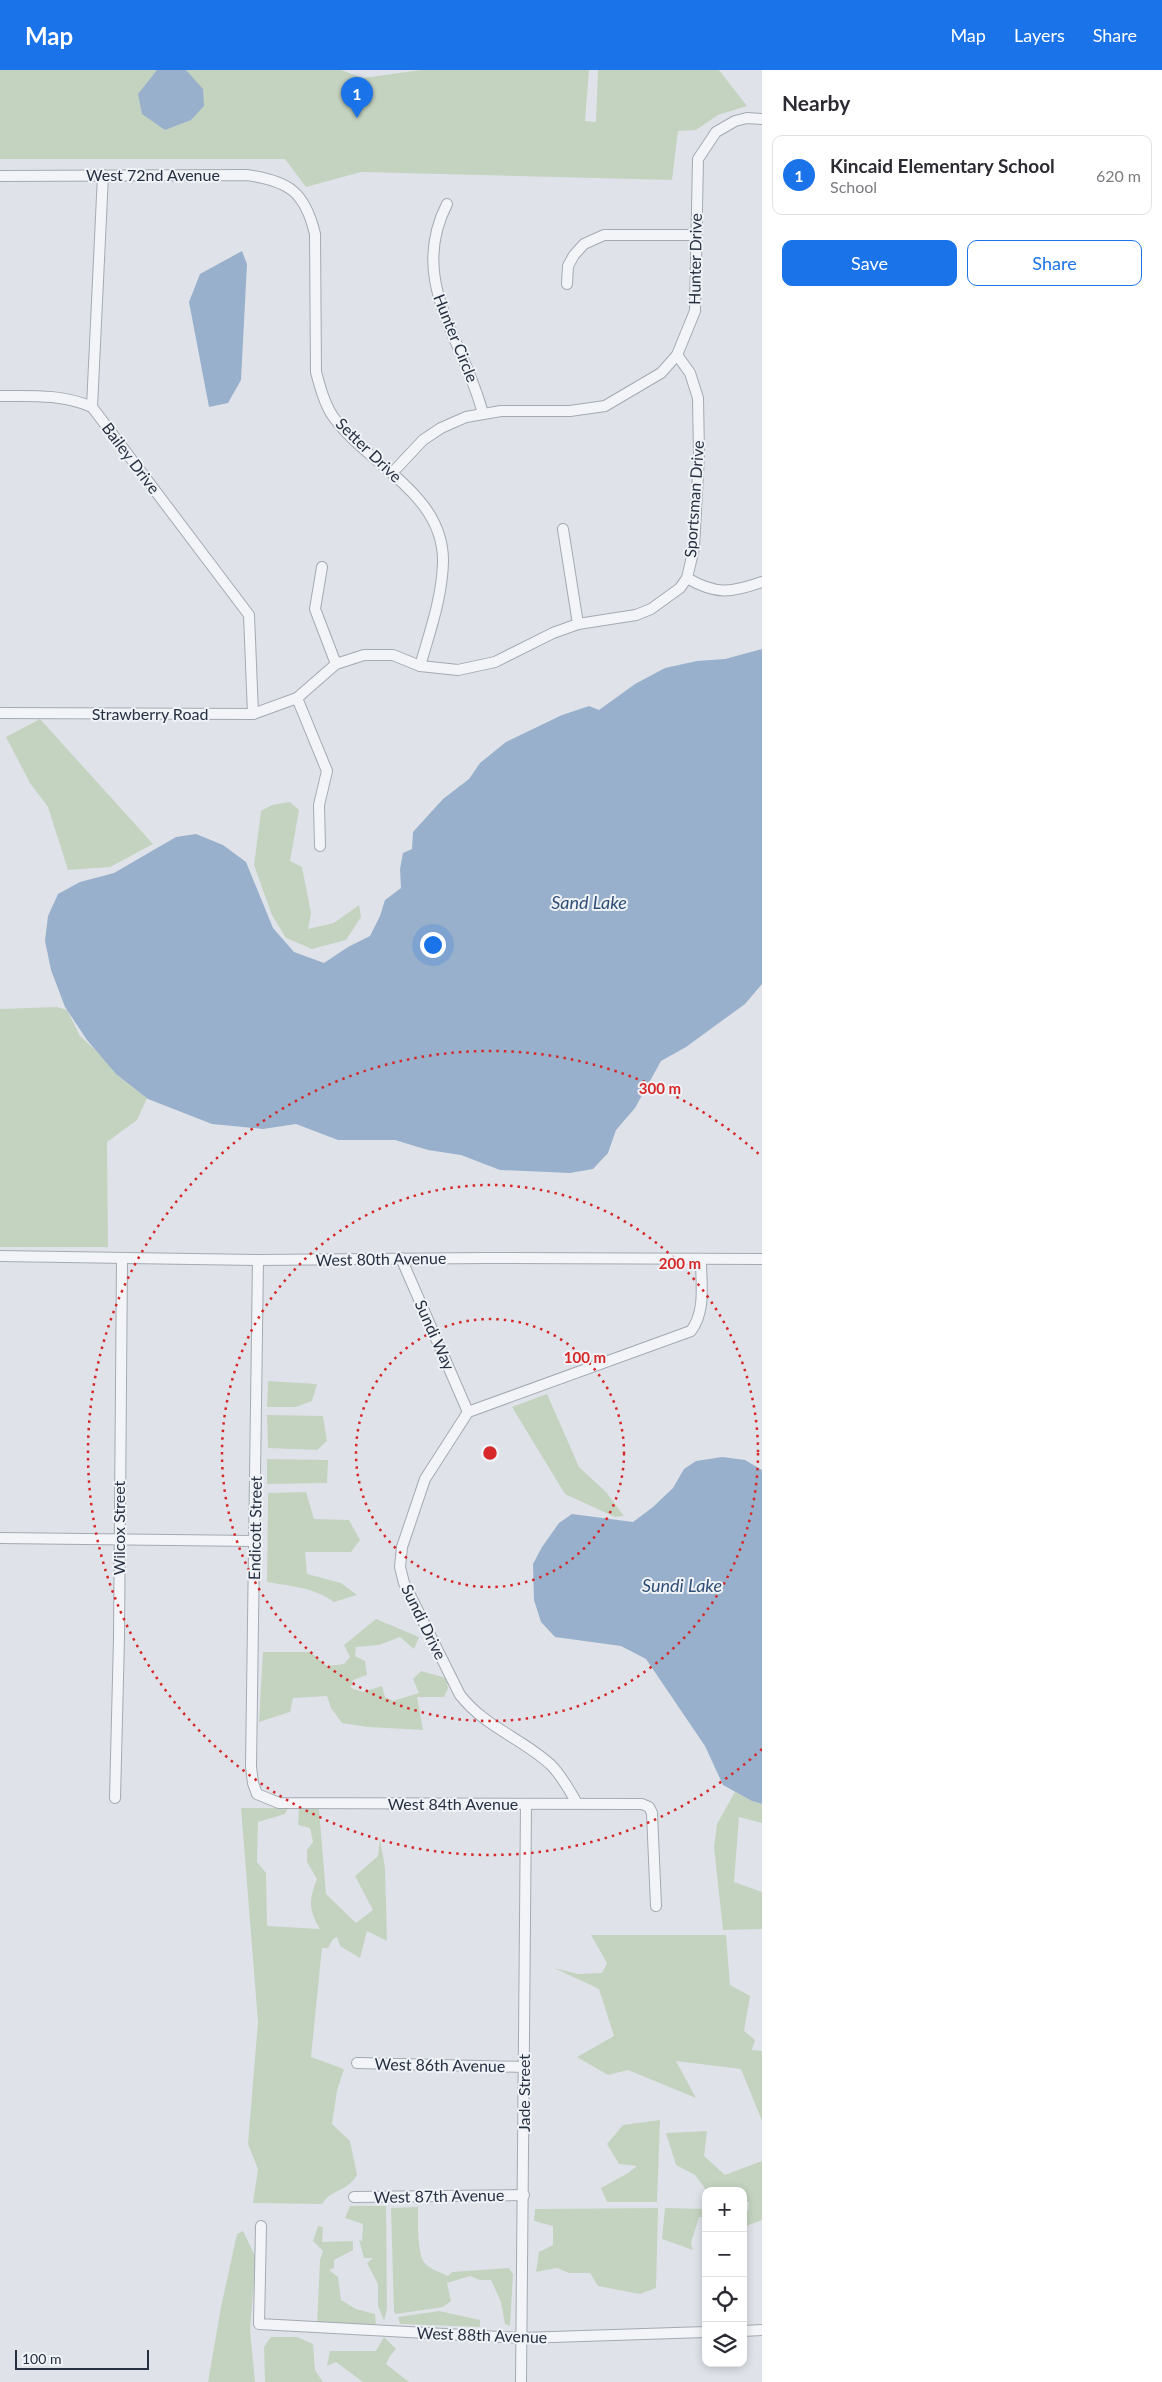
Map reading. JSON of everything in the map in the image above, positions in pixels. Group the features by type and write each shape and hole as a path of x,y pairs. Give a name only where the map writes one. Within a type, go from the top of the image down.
{"street":[{"name":"Hunter Drive","path":"392,473 423,440 441,428 466,416 501,411 570,411 605,406 660,373 677,355 695,311 698,159 716,132 735,121 747,118 762,118"},
{"name":"West 72nd Avenue","path":"0,176 247,175 272,178 287,186 300,197"},
{"name":"Bailey Drive","path":"103,176 92,407 249,614 253,714"},
{"name":"Setter Drive","path":"300,197 310,212 315,234 316,372 322,393 331,414 344,429 423,502 438,529 443,560 439,600 420,666"},
{"name":"Hunter Circle","path":"447,204 438,222 434,281 453,339 476,389 483,414"},
{"path":"568,284 568,266 574,255 584,244 604,235 695,235"},
{"name":"Sportsman Drive","path":"297,698 336,664 364,655 393,655 420,666 458,670 495,662 553,633 578,624 636,615 651,609 680,588 687,578 694,548 698,455 698,398 690,373 677,355"},
{"path":"0,396 58,396 92,407"},
{"path":"563,529 578,624"},
{"path":"322,567 315,609 336,664"},
{"path":"687,578 704,588 722,592 745,588 762,582"},
{"path":"297,698 326,771 319,805 320,846"},
{"name":"Strawberry Road","path":"0,713 253,714 297,698"},
{"name":"West 80th Avenue","path":"0,1256 258,1260 401,1258 762,1259"},
{"name":"Wilcox Street","path":"115,1798 122,1258"},
{"name":"Sundi Way","path":"401,1258 468,1412"},
{"name":"Endicott Street","path":"257,1794 251,1768 258,1260"},
{"path":"468,1412 691,1330 699,1321 701,1308 701,1260"},
{"name":"Sundi Drive","path":"468,1412 425,1479 402,1548 400,1567 404,1583 460,1695 473,1712 550,1764 577,1803"},
{"path":"0,1538 255,1541"},
{"name":"West 84th Avenue","path":"257,1794 280,1803 642,1804 649,1807 652,1813 656,1906"},
{"name":"Jade Street","path":"521,2382 526,1804"},
{"name":"West 86th Avenue","path":"357,2063 524,2067"},
{"name":"West 87th Avenue","path":"354,2197 524,2195"},
{"name":"West 88th Avenue","path":"262,2226 259,2324 522,2338 702,2332"},
{"path":"747,2331 762,2330"}],"green space":[{"path":"0,70 341,70 363,78 421,70 589,70 585,121 596,122 598,70 719,70 747,106 718,115 696,130 678,131 672,180 361,172 306,187 285,159 0,159"},
{"path":"40,719 153,844 110,867 68,870 48,807 30,783 6,737"},
{"path":"290,802 299,810 290,861 302,867 311,913 308,929 334,923 359,905 361,917 346,940 312,949 286,938 272,915 254,865 261,811 272,805"},
{"path":"57,1007 67,1010 80,1036 102,1056 116,1074 147,1098 137,1120 107,1142 108,1247 0,1247 0,1009"},
{"path":"268,1381 317,1384 312,1401 296,1407 267,1407"},
{"path":"547,1394 579,1467 606,1492 624,1516 615,1517 565,1494 512,1407"},
{"path":"267,1415 323,1416 327,1441 317,1450 268,1448"},
{"path":"267,1459 328,1460 327,1483 267,1484"},
{"path":"306,1492 314,1519 349,1520 360,1540 351,1552 305,1552 307,1574 341,1583 357,1595 334,1602 311,1591 267,1582 268,1493"},
{"path":"376,1619 419,1637 414,1649 400,1637 379,1645 356,1647 355,1656 365,1661 367,1675 353,1680 351,1688 363,1692 382,1686 385,1697 393,1701 419,1693 413,1679 421,1671 446,1678 448,1688 444,1697 417,1697 423,1730 368,1727 342,1723 331,1708 327,1696 293,1698 290,1712 259,1722 263,1652 310,1652 327,1666 344,1664 350,1657 344,1645"},
{"path":"735,1792 762,1804 762,1823 739,1817 734,1882 762,1892 762,1929 723,1930 714,1847 717,1824"},
{"path":"241,1808 288,1808 285,1814 258,1822 257,1862 266,1873 267,1926 320,1929 313,1916 311,1904 312,1893 317,1879 307,1862 307,1850 313,1842 310,1828 298,1825 299,1809 319,1809 326,1894 356,1923 373,1910 355,1876 378,1856 380,1839 385,1868 387,1941 367,1931 360,1958 340,1946 337,1937 333,1939 328,1948 322,1948 311,2057 344,2069 337,2091 332,2124 350,2141 357,2175 349,2184 331,2195 322,2204 253,2203 258,2169 248,2144 258,2022"},
{"path":"591,1935 726,1935 730,1985 750,1996 744,2031 755,2040 752,2050 762,2051 762,2121 741,2069 676,2061 696,2098 628,2070 608,2075 577,2057 614,2036 599,1989 554,1968 578,1974 602,1973 607,1963"},
{"path":"660,2120 657,2202 607,2202 601,2188 637,2166 619,2164 607,2144 623,2125"},
{"path":"707,2131 704,2156 725,2175 762,2161 762,2220 747,2226 749,2202 747,2202 747,2187 704,2187 695,2175 676,2165 666,2133"},
{"path":"350,2206 386,2206 387,2309 384,2321 378,2306 378,2284 367,2263 373,2258 364,2258 359,2240 362,2241 363,2224 345,2218"},
{"path":"418,2207 420,2251 424,2262 429,2267 448,2276 452,2272 509,2268 513,2274 510,2326 505,2324 501,2302 491,2280 480,2280 470,2276 447,2283 451,2301 443,2307 396,2314 394,2312 391,2208"},
{"path":"658,2208 656,2288 640,2294 598,2286 590,2273 569,2273 557,2268 536,2272 539,2252 553,2245 553,2226 534,2221 535,2209"},
{"path":"665,2208 702,2209 702,2217 699,2217 691,2243 693,2250 662,2239"},
{"path":"318,2226 323,2227 322,2242 353,2241 353,2250 334,2260 334,2268 329,2270 338,2277 341,2300 356,2309 375,2314 376,2327 317,2325 320,2260 323,2251 313,2241"},
{"path":"243,2231 256,2258 250,2330 255,2382 208,2382 221,2307 237,2234"},
{"path":"439,2311 480,2320 480,2327 400,2324 398,2317"},
{"path":"271,2337 297,2337 313,2344 315,2370 323,2382 265,2382 264,2347"},
{"path":"384,2337 396,2349 386,2364 409,2382 363,2382 336,2362 327,2366 330,2351 376,2351"}],"water":[{"path":"157,70 186,70 203,89 204,106 191,120 165,130 142,114 138,94"},
{"path":"242,251 247,264 241,380 228,403 209,407 189,302 200,274"},
{"name":"Sand Lake","path":"762,649 762,984 745,1004 686,1047 661,1061 635,1108 616,1130 608,1153 593,1169 570,1173 500,1170 461,1155 428,1150 395,1140 338,1140 296,1124 263,1129 212,1124 148,1099 116,1074 87,1040 65,1007 51,970 45,941 48,916 58,894 80,882 114,873 176,837 196,834 223,845 246,862 273,928 294,952 324,963 348,947 370,936 380,916 385,900 401,888 400,869 403,853 412,849 413,832 443,799 469,779 480,763 506,742 562,715 589,706 599,710 635,684 665,668 697,661 725,659"},
{"name":"Sundi Lake","path":"722,1457 745,1460 762,1470 762,1804 752,1801 723,1785 705,1746 646,1659 621,1646 555,1637 541,1622 534,1600 533,1564 542,1547 559,1523 572,1514 633,1522 653,1507 673,1488 684,1469 696,1461"}],"place":[{"name":"Kincaid Elementary School","path":"357,118"}]}
